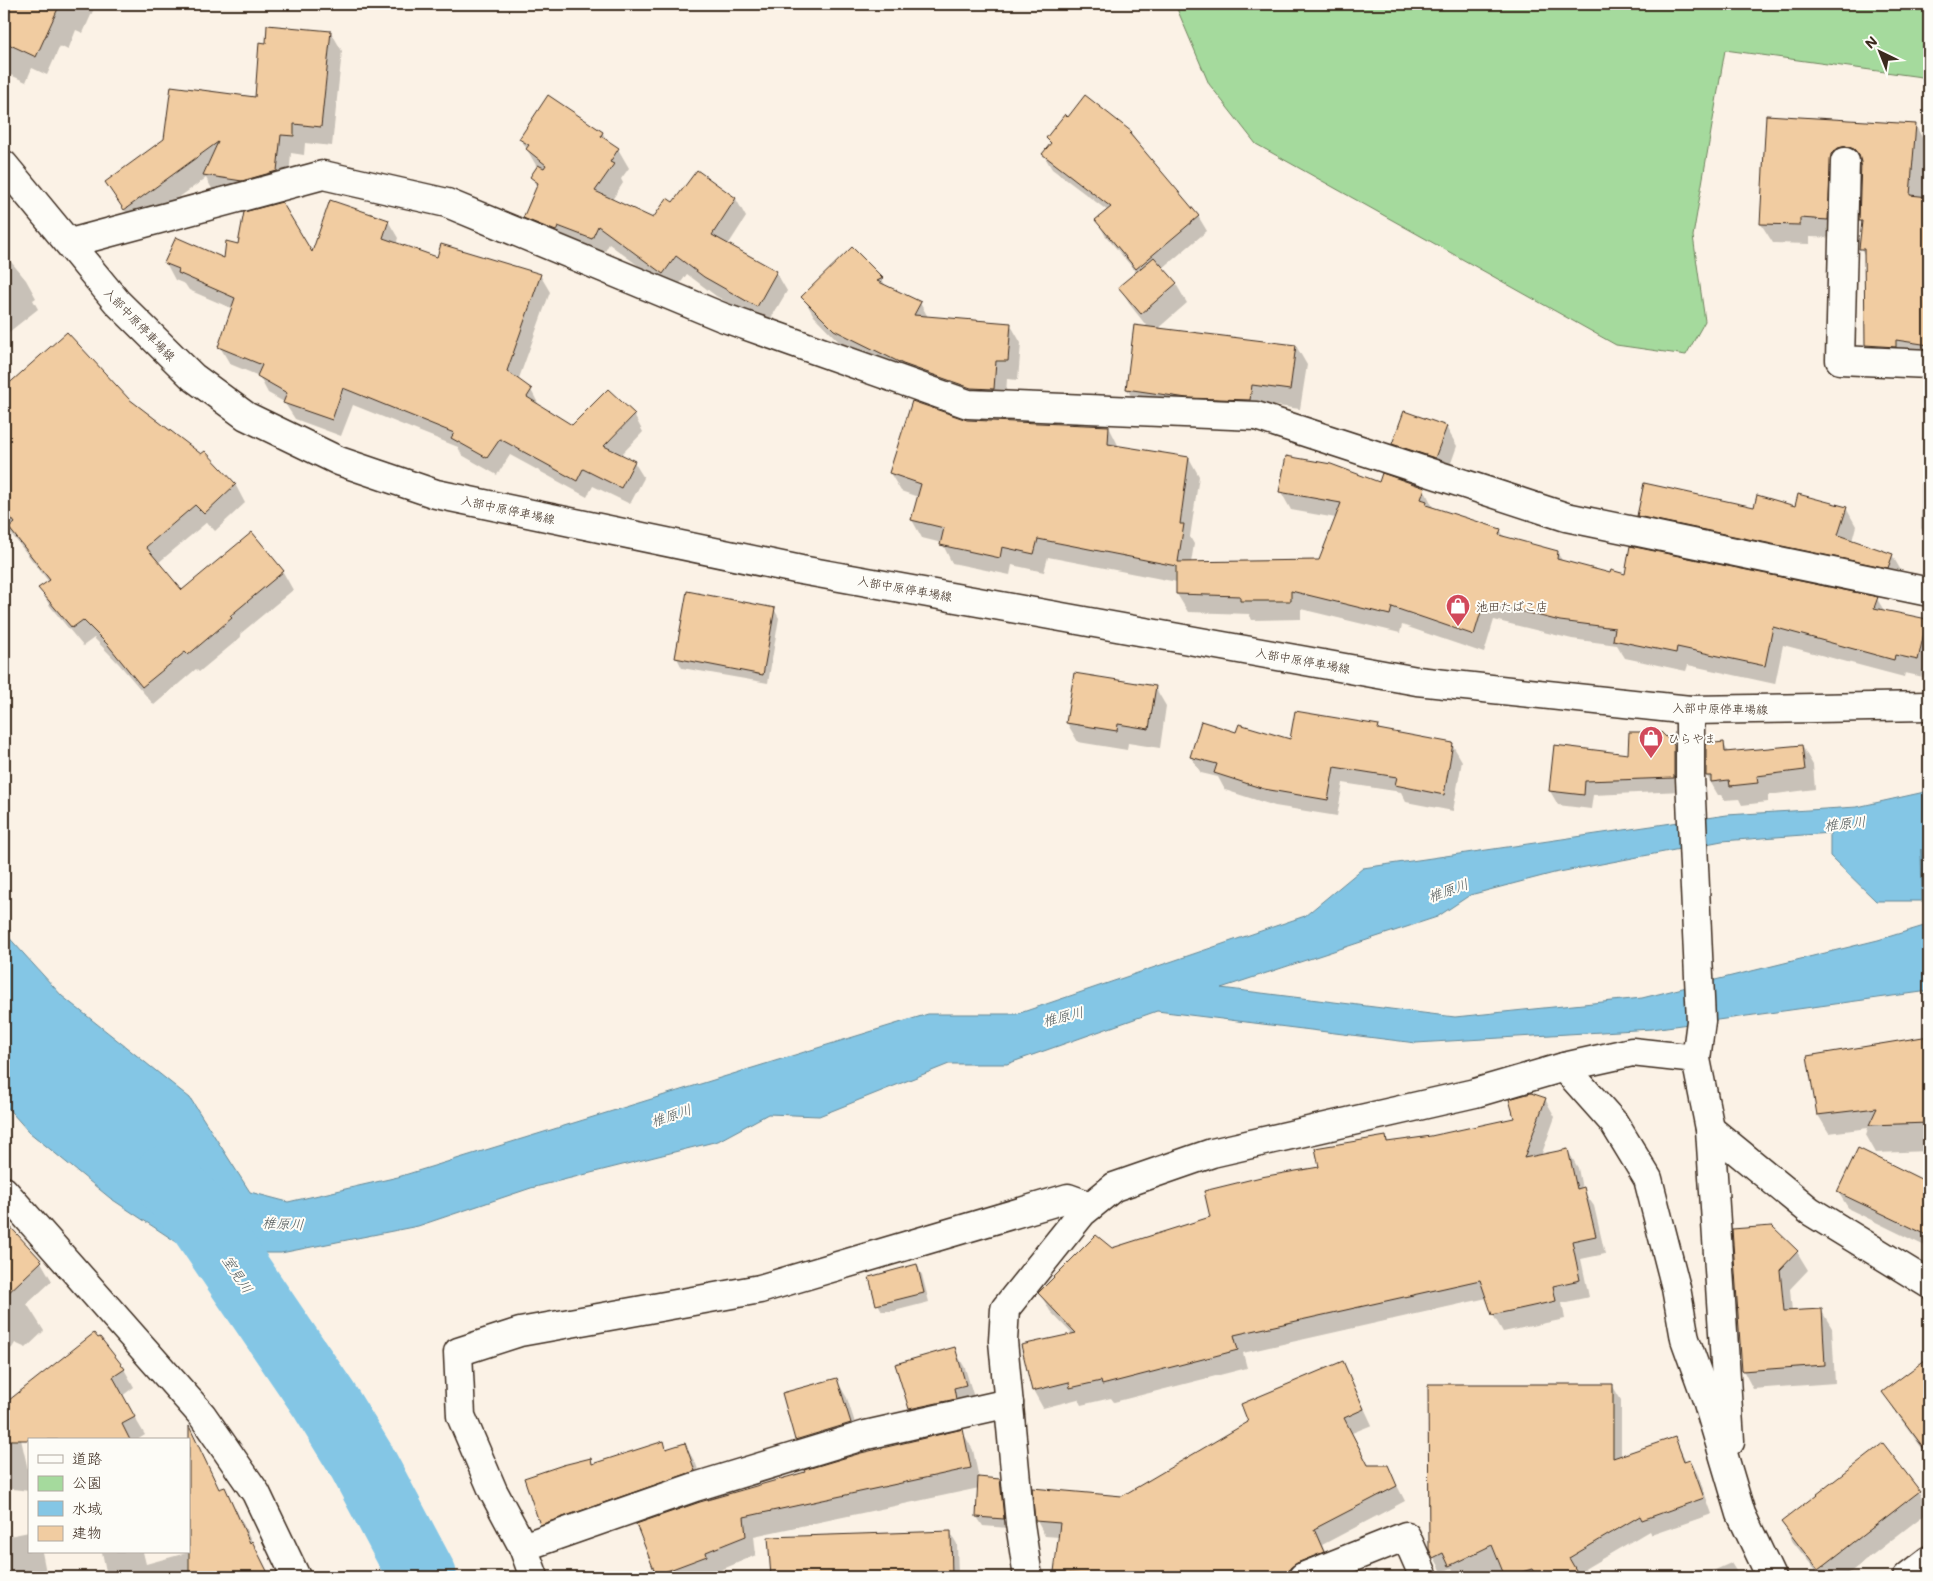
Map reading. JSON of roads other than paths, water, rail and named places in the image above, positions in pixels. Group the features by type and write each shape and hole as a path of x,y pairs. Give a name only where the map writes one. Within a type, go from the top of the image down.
{"street":[{"path":"1845,162 1840,360 1929,364"},
{"name":"入部中原停車場線","path":"4,165 117,302 193,377 246,416 339,462 436,494 802,570 1417,681 1690,710 1929,706"},
{"path":"70,243 322,176 447,202 722,317 968,404 1256,416 1566,517 1929,592"},
{"path":"1690,710 1690,777 1700,1021 1696,1059 1710,1129 1727,1377 1732,1482"},
{"path":"1028,1577 1020,1524 1009,1403 1004,1342 1005,1309 1082,1213 1114,1187 1212,1154 1475,1093 1564,1067 1632,1052 1696,1059"},
{"path":"1564,1067 1614,1122 1648,1179 1676,1288 1685,1340 1707,1400 1741,1514 1771,1577"},
{"path":"1710,1129 1810,1211 1929,1284"},
{"path":"4,1191 202,1415 256,1493 296,1577"},
{"path":"534,1577 523,1547 493,1492 461,1416 458,1352 520,1332 760,1289 1068,1198 1090,1206"},
{"path":"523,1547 695,1488 866,1435 1009,1403"},
{"path":"1303,1577 1406,1536 1424,1577"},
{"path":"1907,1577 1929,1560"}],"water":[{"name":"椎原川","path":"1929,791 1929,991 1652,1029 1416,1043 1157,1011 1007,1064 949,1064 819,1116 768,1114 718,1141 531,1188 418,1226 281,1253 193,1253 110,1198 29,1132 4,1104 4,932 62,996 190,1098 250,1192 288,1202 398,1177 928,1014 1017,1014 1305,916 1363,868 1727,815 1857,807","holes":["1830,833 1830,856 1876,901 1922,901 1921,849 1926,951 1924,926 1878,940 1642,998 1455,1017 1221,988 1437,917 1470,895 1554,873 1722,841"]}],"waterway":[{"name":"室見川","path":"166,1179 199,1216 324,1400 362,1462 423,1577"}],"place":[{"name":"池田たばこ店","path":"1458,627"},
{"name":"ひらやま","path":"1651,759"}]}
